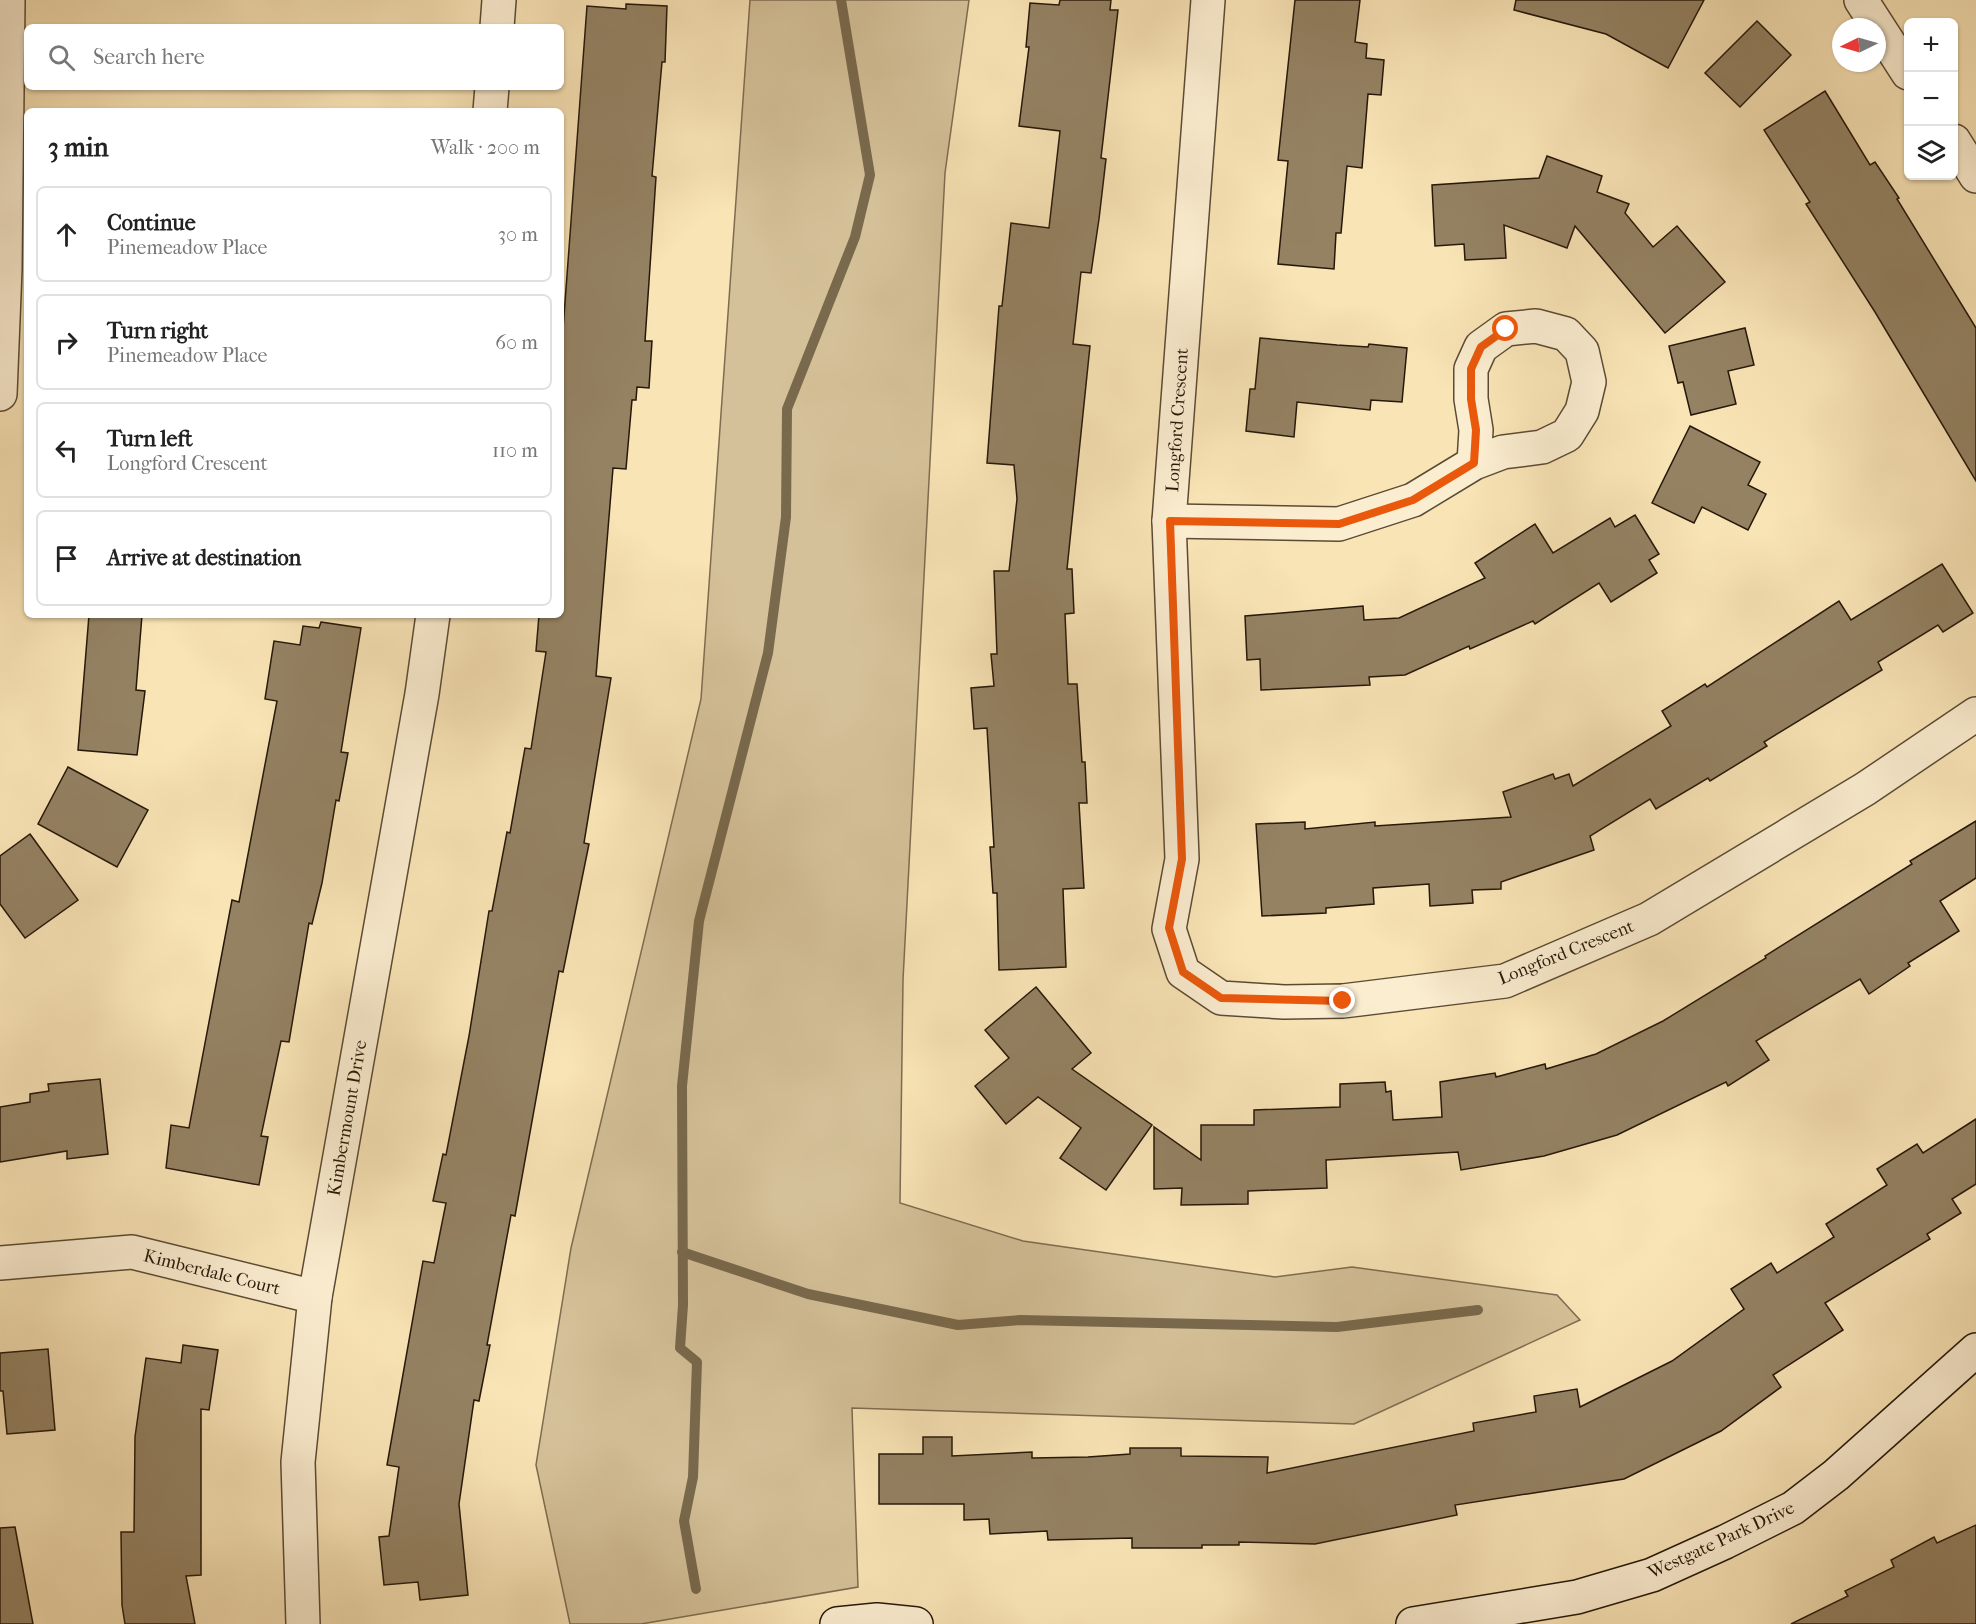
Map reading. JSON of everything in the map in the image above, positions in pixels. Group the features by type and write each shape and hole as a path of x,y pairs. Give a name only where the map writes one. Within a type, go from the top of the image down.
{"street":[{"path":"0,394 16,270 8,0"},
{"path":"497,24 499,0"},
{"name":"Longford Crescent","path":"1208,0 1170,521 1182,859 1169,928 1183,972 1221,998 1343,1001 1504,981 1649,919 1865,789 1976,714"},
{"path":"1861,0 1907,72"},
{"path":"490,108 492,90"},
{"path":"1958,149 1976,176"},
{"path":"1170,521 1339,524 1413,500 1474,463 1503,452 1542,447 1567,435 1582,411 1589,382 1582,351 1566,334 1536,326 1506,329 1481,347 1471,369 1471,399 1476,430 1474,463"},
{"name":"Kimbermount Drive","path":"303,1624 298,1462 315,1297 420,706 433,618"},
{"name":"Kimberdale Court","path":"0,1263 132,1252 315,1297"},
{"name":"Westgate Park Drive","path":"1413,1624 1577,1597 1652,1575 1725,1542 1792,1508 1836,1475 1976,1350"},
{"path":"837,1624 877,1620 916,1624"}],"shaded area":[{"path":"750,0 969,0 945,173 903,980 900,1203 1023,1241 1275,1277 1352,1267 1557,1295 1580,1320 1354,1424 852,1408 858,1587 641,1624 570,1624 536,1465 571,1248 701,699"}],"building":[{"path":"1060,0 1111,0 1110,10 1118,10 1101,158 1106,159 1099,219 1091,273 1081,272 1073,344 1090,346 1067,569 1072,569 1074,613 1065,614 1068,684 1077,684 1082,762 1085,762 1087,803 1079,803 1084,888 1063,889 1066,967 999,970 997,893 993,893 990,847 994,847 987,728 974,729 971,688 994,686 991,654 997,654 994,571 1009,571 1017,499 1014,465 987,463 999,306 1002,306 1011,223 1049,228 1060,131 1019,126 1029,47 1026,47 1030,3 1059,5"},
{"path":"1295,0 1360,0 1355,42 1367,44 1366,58 1384,60 1381,95 1368,94 1362,168 1347,166 1341,233 1336,233 1334,269 1278,264 1288,161 1278,160"},
{"path":"1516,0 1704,0 1668,68 1606,34 1514,10"},
{"path":"626,4 667,6 665,62 662,62 652,176 656,177 645,341 652,341 649,388 637,387 636,400 632,400 626,469 613,468 596,676 611,678 584,843 589,844 563,972 559,971 515,1216 511,1215 479,1401 474,1400 459,1504 468,1595 420,1600 418,1582 384,1585 379,1537 389,1536 399,1467 387,1465 423,1261 434,1263 446,1203 433,1201 443,1154 446,1155 469,1036 489,911 492,911 507,832 510,833 525,748 531,749 546,652 536,651 539,618 564,618 564,316 587,6 626,9"},
{"path":"1757,21 1791,55 1740,107 1705,73"},
{"path":"1825,91 1870,165 1875,162 1899,198 1897,199 1976,328 1976,481 1875,312 1806,204 1810,202 1764,130"},
{"path":"1547,156 1602,176 1597,192 1629,204 1625,213 1653,247 1677,226 1725,282 1665,333 1575,226 1567,248 1504,225 1506,258 1465,260 1464,244 1435,246 1432,185 1539,178"},
{"path":"1745,328 1754,365 1728,371 1736,404 1691,415 1683,382 1678,383 1669,346"},
{"path":"1260,338 1407,348 1402,402 1371,400 1370,410 1297,402 1294,437 1246,431 1250,389 1255,389"},
{"path":"1690,426 1760,462 1748,485 1766,494 1748,530 1702,507 1694,523 1652,503"},
{"path":"1635,515 1659,554 1649,560 1657,573 1611,602 1599,583 1535,624 1533,621 1470,649 1469,646 1405,675 1369,677 1370,685 1261,690 1260,659 1247,660 1245,616 1363,606 1364,620 1399,618 1485,578 1475,563 1535,524 1553,553 1610,518 1615,527"},
{"path":"1942,564 1973,613 1943,632 1938,625 1878,662 1882,670 1764,742 1767,746 1710,781 1708,778 1656,809 1650,799 1590,836 1594,850 1501,882 1501,889 1472,890 1473,903 1430,906 1429,884 1373,888 1374,904 1326,908 1326,913 1262,916 1256,824 1305,822 1305,829 1375,822 1375,826 1511,817 1503,792 1553,774 1555,779 1569,774 1573,786 1671,726 1662,711 1705,684 1707,687 1839,601 1851,620"},
{"path":"89,618 142,618 136,690 145,691 137,755 78,750"},
{"path":"321,622 361,628 341,752 348,753 339,801 336,800 322,883 312,924 309,923 289,1042 281,1041 261,1136 268,1137 259,1185 166,1168 171,1125 189,1128 232,900 239,902 277,701 265,699 274,641 300,645 303,626 319,628"},
{"path":"68,767 148,810 117,867 38,824"},
{"path":"1976,821 1976,878 1940,901 1959,931 1908,963 1910,966 1869,994 1860,979 1756,1041 1769,1060 1728,1086 1726,1082 1617,1135 1544,1156 1461,1170 1458,1152 1326,1160 1327,1188 1248,1191 1248,1204 1181,1205 1182,1188 1154,1189 1154,1127 1201,1160 1201,1125 1254,1125 1254,1110 1340,1107 1340,1084 1385,1082 1386,1092 1391,1091 1393,1120 1442,1117 1440,1082 1495,1073 1496,1077 1545,1064 1546,1069 1596,1054 1663,1021 1766,958 1765,956 1912,864 1910,861"},
{"path":"30,834 78,900 25,938 0,904 0,856"},
{"path":"1036,987 1091,1053 1072,1069 1152,1125 1106,1190 1060,1158 1081,1128 1038,1097 1006,1124 975,1086 1009,1058 985,1030"},
{"path":"100,1079 108,1154 67,1159 67,1151 0,1162 0,1107 30,1102 30,1094 49,1091 48,1084"},
{"path":"1976,1119 1976,1184 1952,1199 1961,1213 1927,1234 1930,1239 1825,1303 1843,1330 1773,1375 1781,1387 1721,1431 1624,1479 1455,1505 1457,1515 1315,1544 1239,1542 1239,1545 1202,1545 1202,1548 1132,1548 1132,1538 1048,1540 1047,1531 990,1534 989,1519 964,1520 964,1504 879,1504 879,1454 923,1454 923,1437 952,1437 952,1456 1032,1452 1032,1458 1088,1457 1130,1454 1130,1448 1181,1448 1181,1456 1268,1457 1267,1473 1474,1431 1473,1423 1536,1412 1534,1396 1577,1389 1580,1407 1672,1361 1744,1309 1731,1289 1771,1263 1777,1273 1834,1237 1826,1224 1887,1185 1877,1169 1917,1144 1923,1153"},
{"path":"183,1345 218,1350 209,1410 201,1409 201,1575 186,1576 195,1624 125,1624 122,1605 121,1532 134,1532 135,1437 146,1358 181,1363"},
{"path":"48,1349 55,1430 7,1434 3,1391 0,1391 0,1353"},
{"path":"1976,1525 1976,1624 1791,1624 1848,1596 1845,1591 1894,1567 1891,1560 1934,1537 1937,1543"},
{"path":"15,1527 33,1624 0,1624 0,1528"}],"waterway":[{"path":"696,1589 684,1521 693,1477 697,1362 680,1348 683,1305 682,1086 699,921 768,653 786,517 787,409 855,237 870,175 841,0"},
{"path":"682,1252 808,1294 958,1325 1020,1320 1337,1327 1478,1310"}],"route":[{"path":"1343,1001 1284,1002 1221,998 1183,972 1169,928 1182,859 1170,521 1339,524 1413,500 1474,463 1476,430 1471,399 1471,369 1481,347 1506,329"}]}
